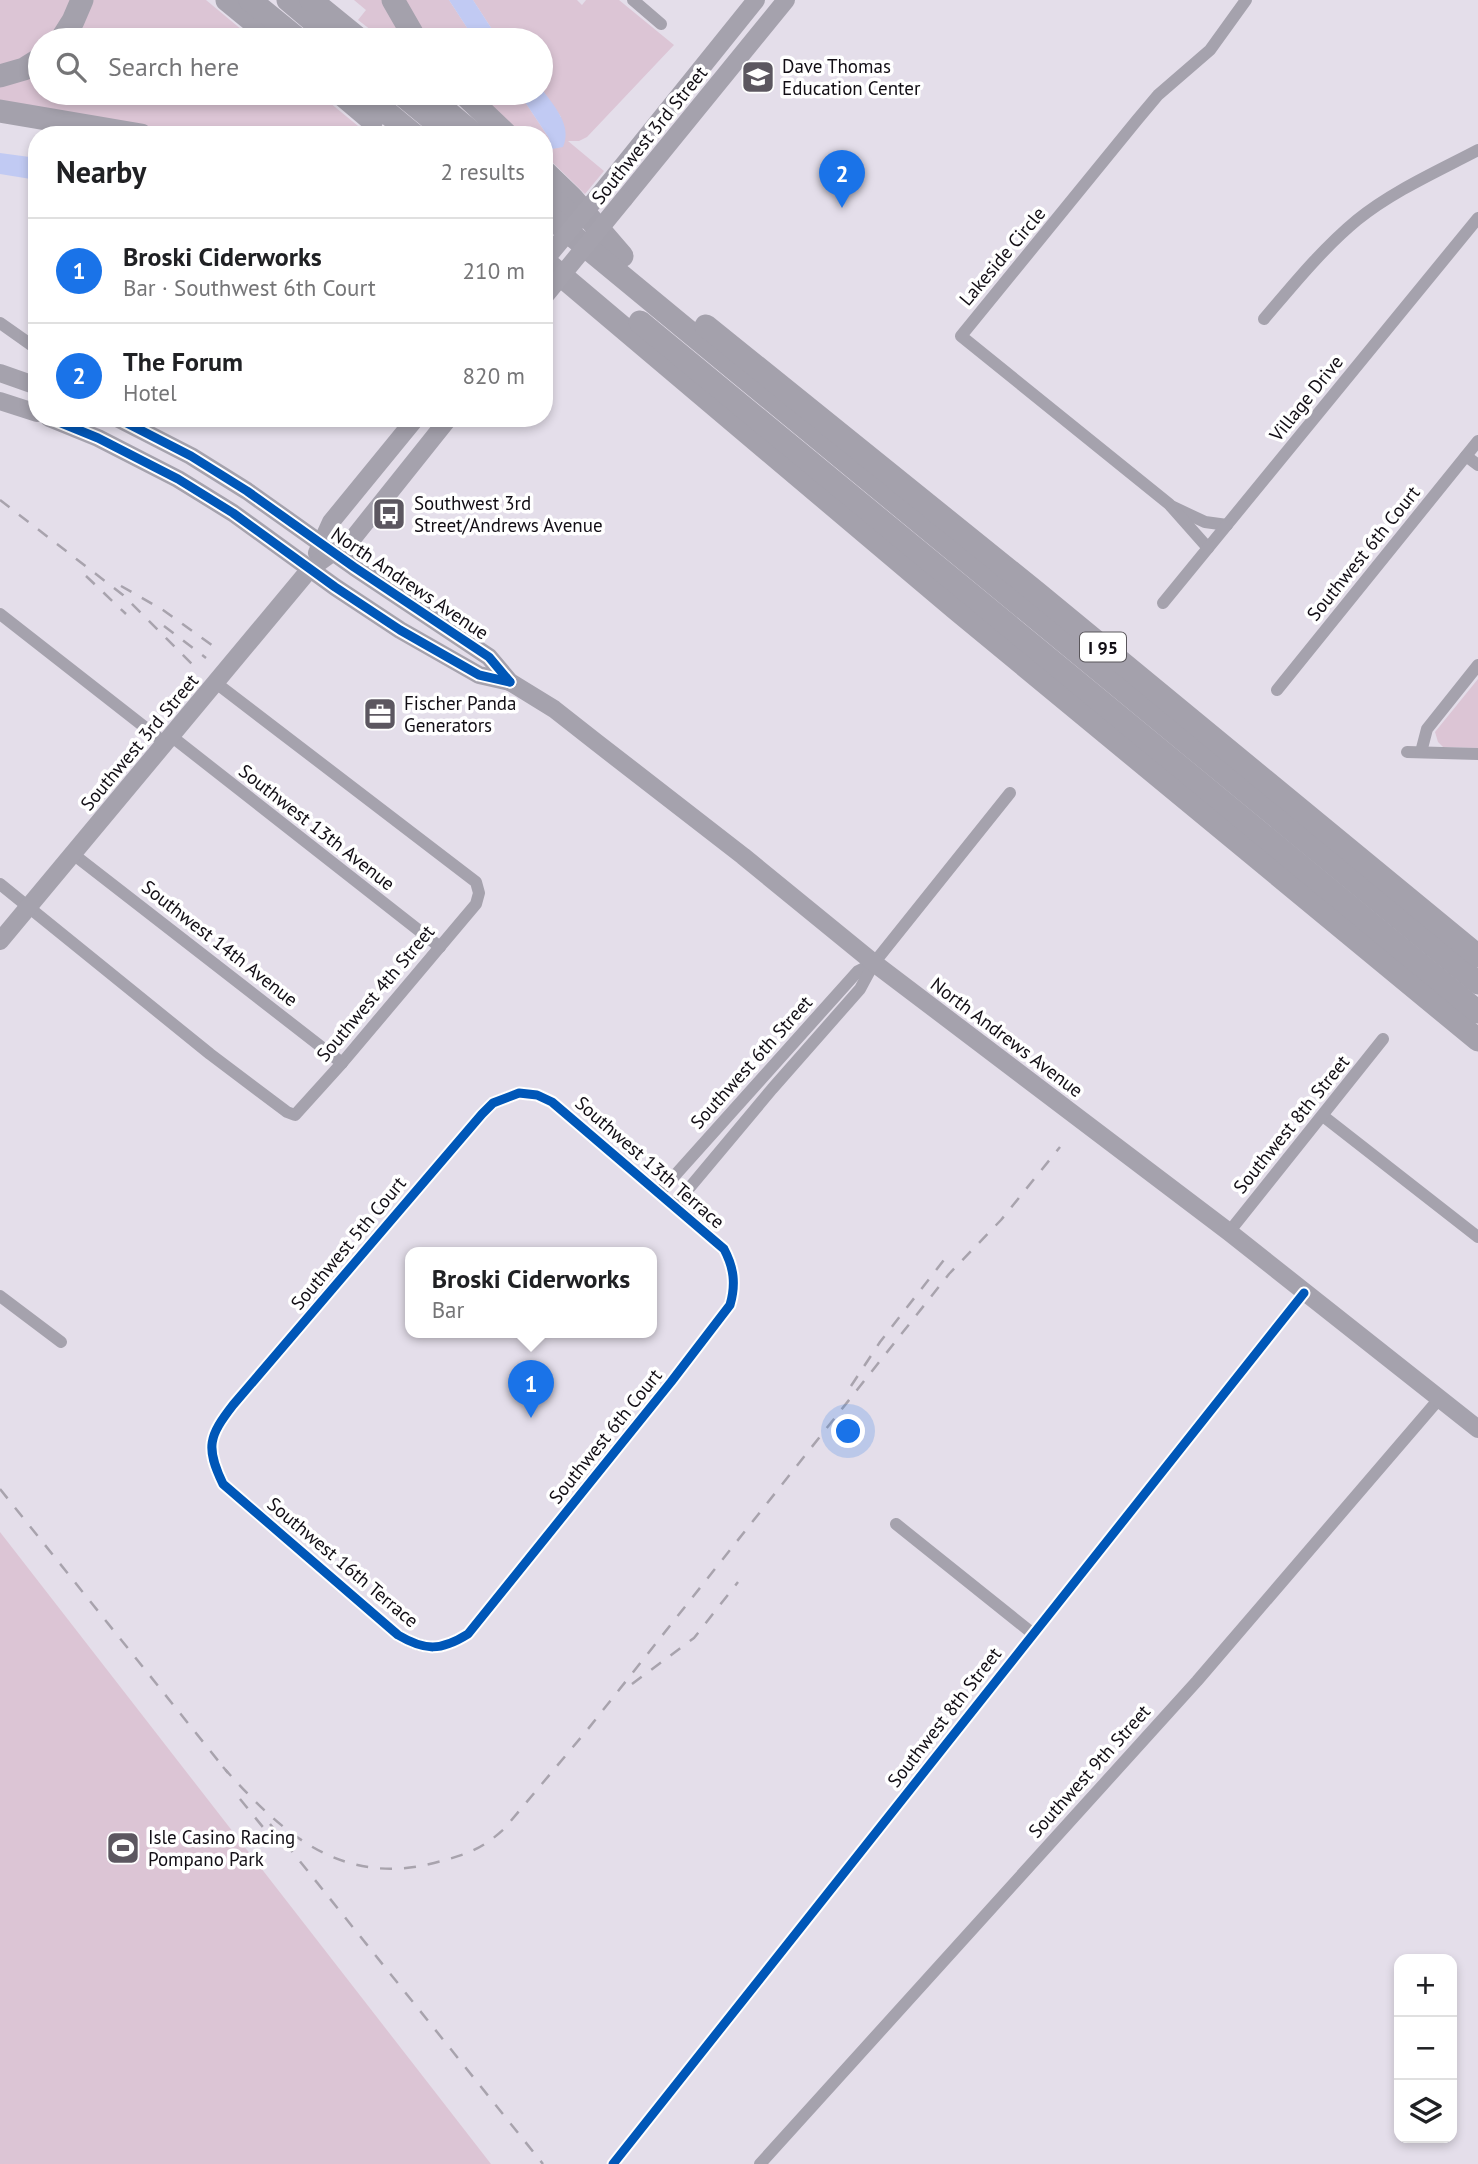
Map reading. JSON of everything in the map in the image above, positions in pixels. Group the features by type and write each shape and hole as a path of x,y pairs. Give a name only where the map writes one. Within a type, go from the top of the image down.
{"highway":[{"path":"69,28 82,0"},
{"path":"227,0 261,28"},
{"path":"250,0 284,28"},
{"path":"288,0 322,28"},
{"path":"311,0 345,28"},
{"path":"393,0 409,28"},
{"path":"0,76 28,66"},
{"path":"355,105 380,126"},
{"path":"378,105 403,126"},
{"path":"415,105 440,126"},
{"path":"439,105 464,126"},
{"path":"476,105 498,126"},
{"path":"0,111 88,126"},
{"path":"0,121 42,126"},
{"path":"553,180 622,256"},
{"name":"I 95","path":"553,199 1133,671 1478,956"},
{"path":"553,219 1478,983"},
{"path":"553,249 1478,1012"},
{"path":"553,268 935,591 1478,1040"},
{"path":"553,275 596,304"},
{"path":"1105,704 1211,819"},
{"path":"1406,923 1478,966"}],"main road":[{"name":"Southwest 3rd Street","path":"553,250 756,0"},
{"name":"Southwest 3rd Street","path":"553,286 786,0"},
{"path":"0,373 28,383"},
{"path":"0,401 28,410"},
{"name":"North Andrews Avenue","path":"71,427 178,479 233,513 310,569 432,649 479,675 510,682"},
{"name":"North Andrews Avenue","path":"134,427 212,469 489,657 510,682 554,709 597,742 874,963 1229,1232 1478,1429"},
{"name":"Southwest 3rd Street","path":"327,548 331,522 409,427"},
{"name":"Southwest 3rd Street","path":"0,942 327,548 354,537 442,427"}],"street":[{"path":"633,0 661,24"},
{"name":"Lakeside Circle","path":"1208,548 1168,504 961,336 1158,95 1210,50 1247,0"},
{"path":"1264,319 1328,247 1357,220 1397,192 1478,150"},
{"name":"Village Drive","path":"1163,603 1478,218"},
{"path":"0,323 28,343"},
{"name":"Southwest 6th Court","path":"1277,690 1478,441"},
{"path":"1466,456 1478,465"},
{"name":"Lakeside Circle","path":"1168,504 1205,522 1227,525"},
{"name":"Southwest 13th Avenue","path":"0,614 440,947"},
{"path":"1421,752 1427,729 1478,666"},
{"name":"Southwest 4th Street","path":"30,906 210,1054 287,1112 295,1115 476,904 479,893 476,882 216,683"},
{"path":"1407,752 1478,754"},
{"name":"Southwest 6th Street","path":"675,1205 860,989 874,963 1010,793"},
{"name":"Southwest 14th Avenue","path":"73,854 342,1063"},
{"path":"0,884 30,906"},
{"name":"Southwest 6th Street","path":"660,1192 858,971 874,963"},
{"name":"Southwest 8th Street","path":"1229,1232 1383,1039"},
{"name":"Southwest 5th Court","path":"213,1464 210,1448 216,1427 482,1114 493,1103 519,1093 552,1102"},
{"name":"Southwest 13th Terrace","path":"552,1102 724,1249"},
{"path":"1323,1116 1478,1237"},
{"name":"Southwest 6th Court","path":"468,1634 671,1382 730,1304 734,1292 734,1277 731,1262 724,1249"},
{"name":"Southwest 8th Street","path":"613,2164 1304,1293"},
{"path":"0,1296 61,1342"},
{"name":"Southwest 9th Street","path":"760,2164 1197,1681 1439,1399"},
{"name":"Southwest 16th Terrace","path":"213,1464 222,1484 398,1635 425,1648 454,1643 468,1634"},
{"path":"896,1524 1032,1633"}],"shaded area":[{"path":"0,0 72,0 58,28 28,28 28,56 0,66"},
{"path":"90,0 206,0 240,28 78,28"},
{"path":"354,0 383,0 399,28 368,28 358,20 366,10"},
{"path":"403,0 449,0 467,28 421,28"},
{"path":"473,0 577,0 582,5 586,0 619,0 674,45 587,137 579,141 568,141 604,171 585,194 553,163 553,145 561,117 553,105 553,28 491,28"},
{"path":"28,75 28,105 333,105 358,126 145,126 0,105 0,86"},
{"path":"490,105 527,105 541,126 513,126"},
{"path":"1478,679 1478,748 1443,747 1435,732"},
{"name":"Isle Casino Racing Pompano Park","path":"0,1532 491,2164 0,2164"}],"water":[{"path":"449,0 473,0 491,28 467,28"},
{"path":"553,104 564,123 563,147 553,149 553,126 541,126 527,105"},
{"path":"0,153 28,157 28,179 0,174"}],"railway":[{"path":"0,500 123,595 192,664"},
{"path":"86,576 126,614"},
{"path":"121,586 163,610 213,646"},
{"path":"164,626 206,658"},
{"path":"223,1767 267,1813 290,1832 341,1860 370,1867 400,1868 434,1863 463,1855 495,1836 504,1829 588,1729 949,1274 1001,1220 1060,1147"},
{"path":"851,1386 880,1342 947,1256"},
{"path":"0,1489 228,1773"},
{"path":"632,1684 694,1638 738,1582"},
{"path":"240,1799 271,1837"},
{"path":"270,1824 543,2164"}],"cycle path":[{"path":"71,427 178,479 233,513 400,630 479,675 510,682"},
{"path":"135,427 191,456 247,491 354,567 489,657 510,682"},
{"path":"519,1093 537,1095 552,1102 724,1249 733,1276 732,1297 730,1305 671,1382 468,1634 449,1644 425,1646 398,1635 223,1484 214,1460 212,1442 219,1425 233,1405 482,1114 493,1103 519,1093"},
{"path":"613,2164 1304,1293"}],"place":[{"name":"Dave Thomas Education Center","path":"758,77"},
{"name":"The Forum","path":"842,208"},
{"name":"Southwest 3rd Street/Andrews Avenue","path":"389,514"},
{"name":"Fischer Panda Generators","path":"380,714"},
{"name":"Broski Ciderworks","path":"531,1418"},
{"name":"Isle Casino Racing Pompano Park","path":"123,1848"}]}
